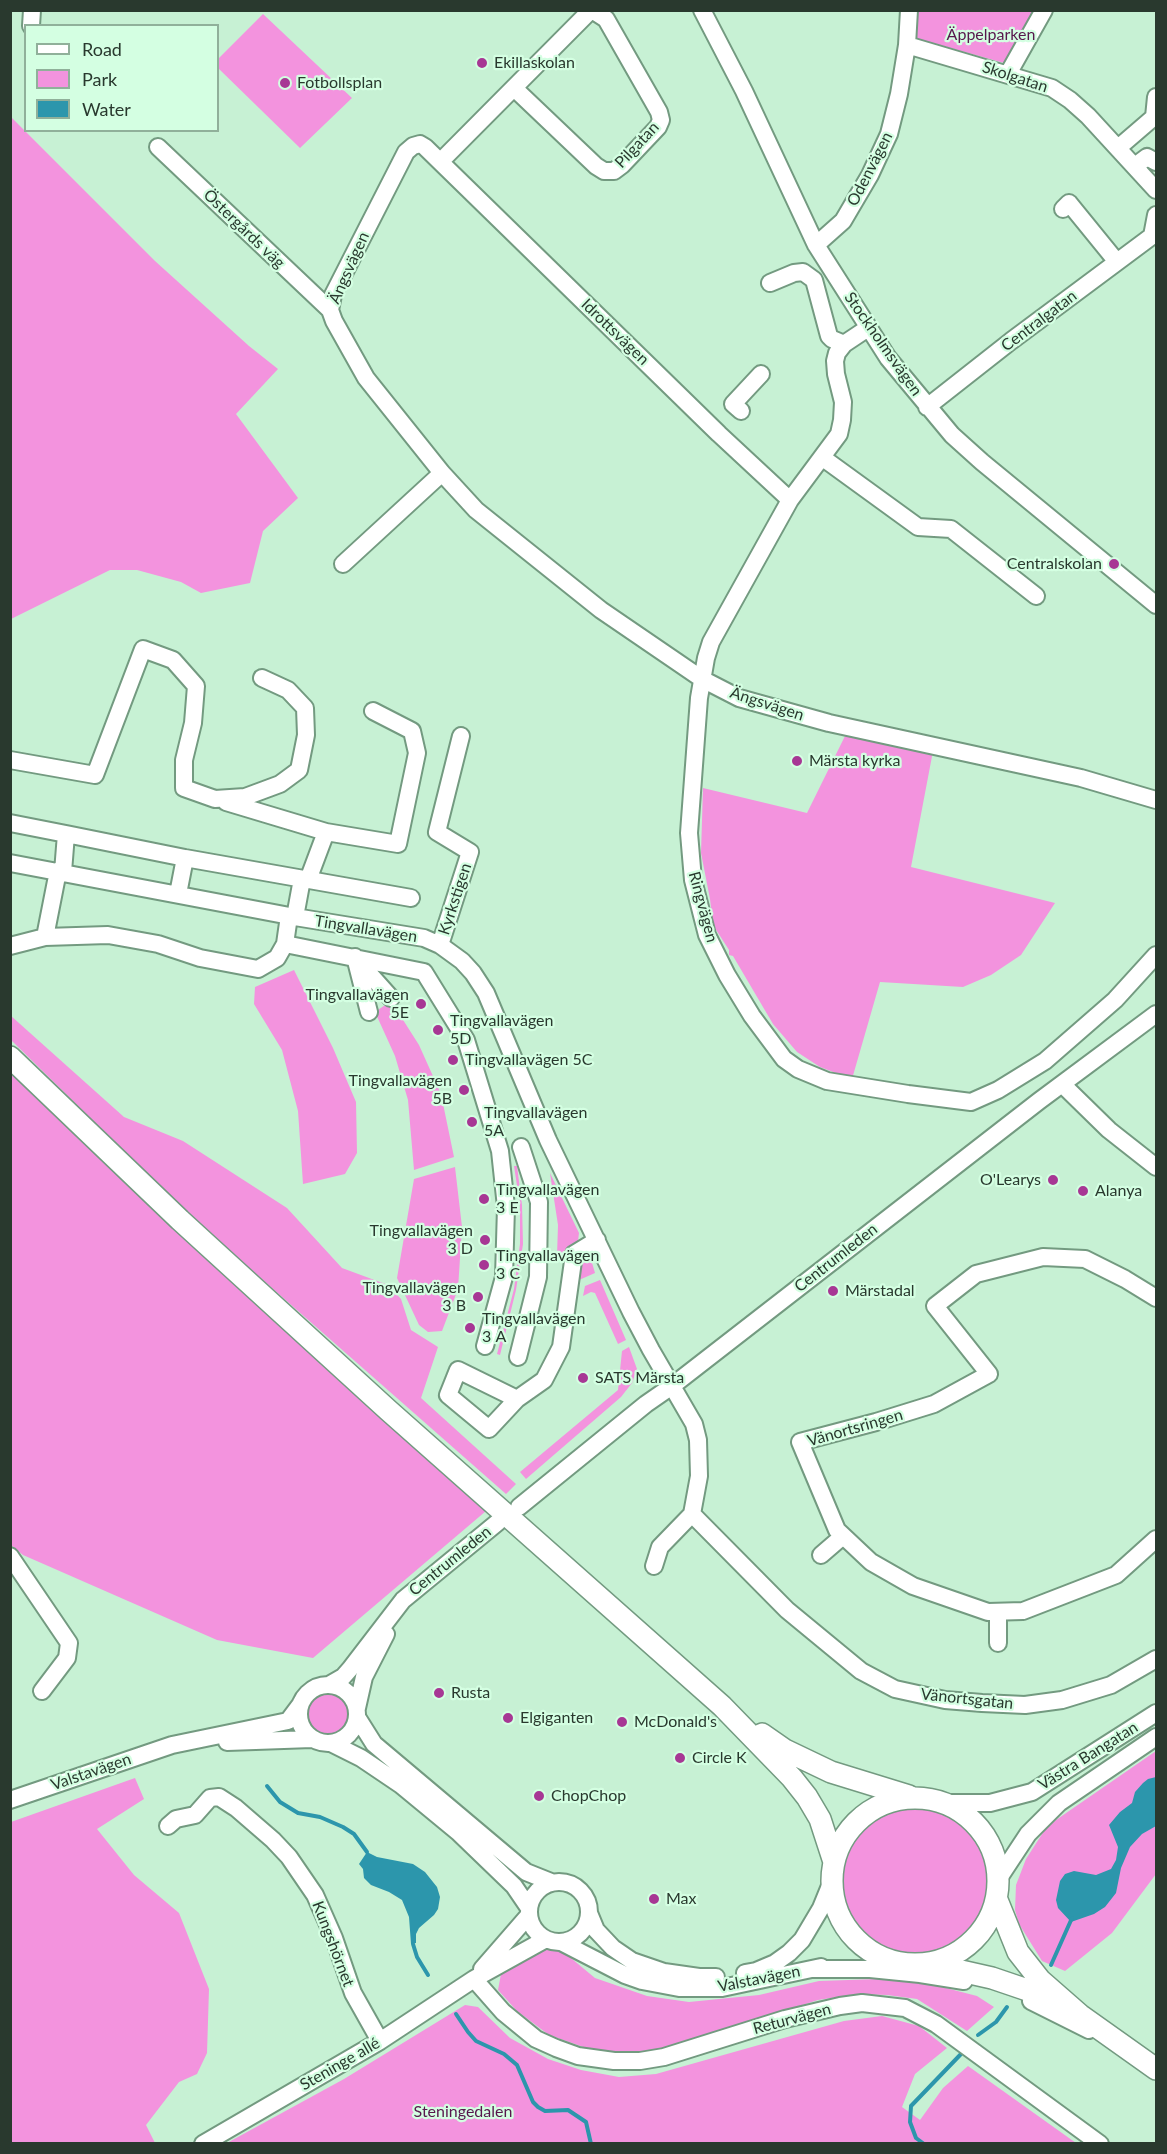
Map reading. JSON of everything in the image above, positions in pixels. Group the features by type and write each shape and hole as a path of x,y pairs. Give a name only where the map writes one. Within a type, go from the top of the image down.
{"main road":[{"path":"10,1058 180,1220 379,1402 722,1706 792,1778 820,1819 833,1872 838,1912 855,1938 873,1953 895,1962 927,1964 992,1978 1045,1996 1080,2015"},
{"path":"722,1706 785,1750 806,1761 831,1772 912,1797 947,1803 964,1813 978,1826 989,1841 996,1859 999,1878 997,1900 987,1923 972,1943 951,1956 927,1964"},
{"path":"833,1872 840,1845 862,1816 877,1806 912,1797"},
{"path":"997,1900 1018,1952 1027,1966 1080,2015 1149,2064"}],"street":[{"name":"Pilgatan","path":"441,161 514,88 592,10 606,19 659,112 661,120 658,127 622,165 615,171 604,171 514,88"},
{"name":"Stockholmsvägen","path":"702,10 744,91 816,245 888,358 952,435 1156,605"},
{"name":"Odenvägen","path":"816,245 843,221 870,175 889,134 899,94 907,45 909,10"},
{"path":"1008,74 1044,10"},
{"name":"Skolgatan","path":"907,45 1052,88 1070,100 1118,147 1156,190"},
{"path":"1118,147 1154,117 1156,97"},
{"name":"Ängsvägen","path":"441,161 420,144 406,152 333,295 330,310 366,378 442,473 476,510 601,610 702,679 739,698 830,723 1081,778 1156,800"},
{"name":"Östergårds väg","path":"158,147 330,310"},
{"path":"1135,166 1147,157 1156,162"},
{"name":"Idrottsvägen","path":"441,161 719,434 790,500"},
{"path":"1063,209 1069,203 1117,262"},
{"path":"1154,238 1156,215"},
{"name":"Centralgatan","path":"927,407 1011,340 1117,262 1154,238"},
{"path":"770,283 802,272 814,280 829,336 844,344 868,328"},
{"name":"Ringvägen","path":"844,344 837,353 835,361 843,402 843,420 839,434 790,500 711,642 702,679 689,833 693,880 707,935 727,975 752,1016 784,1059 798,1069 827,1081 908,1095 971,1102 998,1090 1045,1061 1115,1000 1156,955"},
{"path":"741,411 733,404 761,375"},
{"path":"823,458 918,527 951,529 1036,596"},
{"path":"343,564 442,473"},
{"path":"10,760 95,775 143,649 173,660 196,686 193,723 184,760 184,788 326,832 398,844 417,753 412,732 373,711"},
{"path":"215,799 245,797 280,784 299,770 306,735 305,708 288,690 262,678"},
{"name":"Kyrkstigen","path":"440,945 470,852 437,832 461,736"},
{"path":"10,823 185,858 411,898"},
{"path":"10,946 45,937 108,935 158,944 200,958 258,969 278,958 285,944 305,879 326,832"},
{"path":"45,937 66,834"},
{"path":"178,894 185,858"},
{"name":"Tingvallavägen","path":"10,863 292,916 424,938 440,945 462,961 486,993 548,1140 636,1322 694,1424 698,1440 699,1476 692,1514"},
{"path":"285,944 424,972 466,1040 500,1151 506,1206 504,1277 485,1346"},
{"path":"355,957 391,998"},
{"path":"355,957 369,1012"},
{"name":"Centrumleden","path":"519,1507 646,1404 1156,1014"},
{"path":"1063,1085 1109,1130 1156,1167"},
{"path":"500,1151 548,1140"},
{"path":"518,1357 538,1277 539,1202 521,1147"},
{"path":"517,1399 544,1380 561,1347 574,1254 597,1240"},
{"name":"Vänortsringen","path":"1156,1298 1085,1259 1044,1257 976,1274 935,1306 989,1374 934,1404 800,1442 837,1530 843,1536 871,1562 913,1586 970,1607 998,1613 1023,1611 1116,1575 1156,1539"},
{"path":"654,1566 660,1547 692,1514"},
{"name":"Vänortsgatan","path":"692,1514 787,1610 861,1671 895,1689 945,1700 982,1703 1025,1704 1062,1700 1111,1684 1156,1659"},
{"name":"Centrumleden","path":"329,1685 343,1677 350,1669 403,1600 498,1522"},
{"path":"821,1555 843,1536"},
{"path":"10,1556 69,1643 67,1658 42,1691"},
{"name":"Centrumleden","path":"357,1713 364,1677 403,1600"},
{"path":"998,1613 998,1643"},
{"path":"331,1743 369,1763 401,1785 449,1825 523,1896 534,1929 554,1940 575,1937 580,1933 588,1921 589,1913 587,1899 578,1888 565,1882 552,1882 526,1872 374,1744 348,1693 339,1687 329,1685 310,1691 300,1705 300,1723 312,1739 321,1743 331,1743 350,1734 357,1713"},
{"name":"Valstavägen","path":"10,1800 172,1745 288,1721 300,1705"},
{"name":"Västra Bangatan","path":"947,1803 990,1803 1032,1792 1156,1713"},
{"name":"Västra Bangatan","path":"999,1878 1028,1834 1059,1803 1156,1737"},
{"name":"Valstavägen","path":"172,1745 312,1739"},
{"name":"Kungshörnet","path":"168,1826 176,1819 195,1815 210,1798 219,1797 236,1808 273,1840 289,1857 315,1895 334,1938 353,1993 380,2041"},
{"name":"Valstavägen","path":"589,1913 596,1930 613,1948 632,1961 680,1975 718,1977 756,1971 775,1963 789,1953 812,1926 821,1908 833,1872"},
{"path":"529,1911 531,1900 539,1889 552,1882"},
{"name":"Steninge allé","path":"474,1979 529,1911"},
{"name":"Valstavägen","path":"554,1940 642,1982 679,1988 722,1988 842,1963 895,1962"},
{"name":"Steninge allé","path":"203,2144 380,2041 474,1979 554,1940"},
{"path":"812,1969 870,1969 920,1974 996,1989 1043,2006 1149,2064"},
{"name":"Returvägen","path":"474,1979 503,2012 536,2038 578,2056 614,2061 640,2061 664,2057 829,2008 861,2003 906,2008 936,2024 1100,2144"}],"green space":[{"name":"Äppelparken","path":"916,11 1034,11 1004,63 915,38"},
{"name":"Fotbollsplan","path":"263,14 352,98 300,148 219,69 219,58"},
{"path":"10,116 155,261 249,346 278,369 236,414 298,498 263,531 250,583 201,593 181,582 137,570 110,570 11,619"},
{"path":"845,736 933,751 911,867 1055,903 1021,955 991,975 963,987 880,982 852,1079 820,1067 797,1052 773,1024 733,956 729,955 729,950 713,925 701,853 703,788 807,813"},
{"path":"294,970 333,1048 356,1102 357,1153 345,1174 303,1184 298,1111 282,1050 254,1004 255,987"},
{"path":"391,1001 419,1045 441,1094 454,1157 414,1170 408,1100 395,1056 375,1012"},
{"path":"10,1015 124,1117 183,1141 287,1208 342,1268 388,1285 401,1299 411,1330 438,1347 421,1398 516,1484 506,1494 190,1216 11,1040"},
{"path":"10,1073 486,1511 313,1658 217,1640 23,1555 11,1545"},
{"path":"514,1166 517,1166 522,1205 523,1244 516,1290 500,1355 497,1354 514,1289 520,1244 520,1205"},
{"path":"455,1167 462,1227 458,1289 442,1331 428,1332 419,1325 397,1278 414,1179"},
{"path":"550,1173 579,1233 578,1241 570,1246 567,1257 557,1256 558,1225"},
{"path":"590,1256 595,1273 579,1280 581,1257"},
{"path":"600,1280 626,1340 618,1344 595,1293 591,1292 583,1296 585,1286"},
{"path":"629,1347 637,1369 632,1383 621,1397 526,1479 520,1472 618,1390 622,1351"},
{"path":"328,1690 337,1691 344,1696 349,1703 349,1721 344,1728 337,1733 328,1734 319,1733 312,1728 307,1721 306,1712 307,1703 312,1696 319,1691"},
{"path":"1156,1751 1156,1874 1112,1933 1065,1971 1042,1961 1019,1924 1015,1910 1016,1885 1026,1859 1044,1831 1056,1820"},
{"path":"135,1778 144,1799 97,1829 134,1875 179,1913 209,1989 207,2053 197,2074 179,2082 146,2125 155,2143 11,2143 11,1822"},
{"path":"915,1808 943,1814 967,1830 983,1854 989,1882 983,1910 967,1934 943,1950 915,1956 887,1950 863,1934 847,1910 841,1882 847,1854 863,1830 887,1814"},
{"path":"546,1949 560,1949 595,1978 647,1996 689,2002 759,1995 819,1981 907,1978 977,1996 994,2007 967,2031 917,1999 857,1994 818,2000 650,2054 592,2050 549,2035 517,2011 498,1990 501,1974"},
{"name":"Steningedalen","path":"465,2005 478,2007 510,2038 548,2059 581,2070 619,2077 656,2074 844,2021 882,2016 919,2026 947,2048 915,2074 902,2107 920,2120 943,2088 968,2066 1076,2143 227,2143 344,2079"}],"water":[{"path":"1156,1777 1156,1826 1142,1834 1130,1847 1121,1868 1116,1893 1105,1907 1094,1914 1071,1922 1058,1908 1056,1900 1060,1881 1065,1874 1074,1871 1096,1875 1111,1869 1116,1860 1118,1847 1109,1825 1132,1803 1135,1792 1143,1783"},
{"path":"367,1852 377,1857 413,1864 425,1872 437,1887 440,1897 438,1909 419,1928 416,1943 411,1944 409,1917 402,1900 371,1885 364,1878 363,1869 359,1864"}],"waterway":[{"path":"267,1786 280,1802 298,1813 320,1817 354,1834 367,1852"},
{"path":"1051,1965 1072,1918"},
{"path":"413,1944 417,1957 428,1975"},
{"path":"978,2035 996,2022 1007,2007"},
{"path":"456,2014 476,2041 504,2054 517,2065 533,2102 538,2107 545,2111 568,2110 586,2122 591,2144"},
{"path":"924,2144 916,2138 910,2122 911,2106 961,2054"}],"place":[{"name":"Ekillaskolan","path":"482,63"},
{"name":"Fotbollsplan","path":"285,83"},
{"name":"Centralskolan","path":"1114,564"},
{"name":"Märsta kyrka","path":"797,761"},
{"name":"Tingvallavägen 5E","path":"421,1004"},
{"name":"Tingvallavägen 5D","path":"438,1030"},
{"name":"Tingvallavägen 5C","path":"453,1060"},
{"name":"Tingvallavägen 5B","path":"464,1090"},
{"name":"Tingvallavägen 5A","path":"472,1122"},
{"name":"O'Learys","path":"1053,1180"},
{"name":"Alanya","path":"1083,1191"},
{"name":"Tingvallavägen 3 E","path":"484,1199"},
{"name":"Tingvallavägen 3 D","path":"485,1240"},
{"name":"Tingvallavägen 3 C","path":"484,1265"},
{"name":"Märstadal","path":"833,1291"},
{"name":"Tingvallavägen 3 B","path":"478,1297"},
{"name":"Tingvallavägen 3 A","path":"470,1328"},
{"name":"SATS Märsta","path":"583,1378"},
{"name":"Rusta","path":"439,1693"},
{"name":"Elgiganten","path":"508,1718"},
{"name":"McDonald's","path":"622,1722"},
{"name":"Circle K","path":"680,1758"},
{"name":"ChopChop","path":"539,1796"},
{"name":"Max","path":"654,1899"}]}
